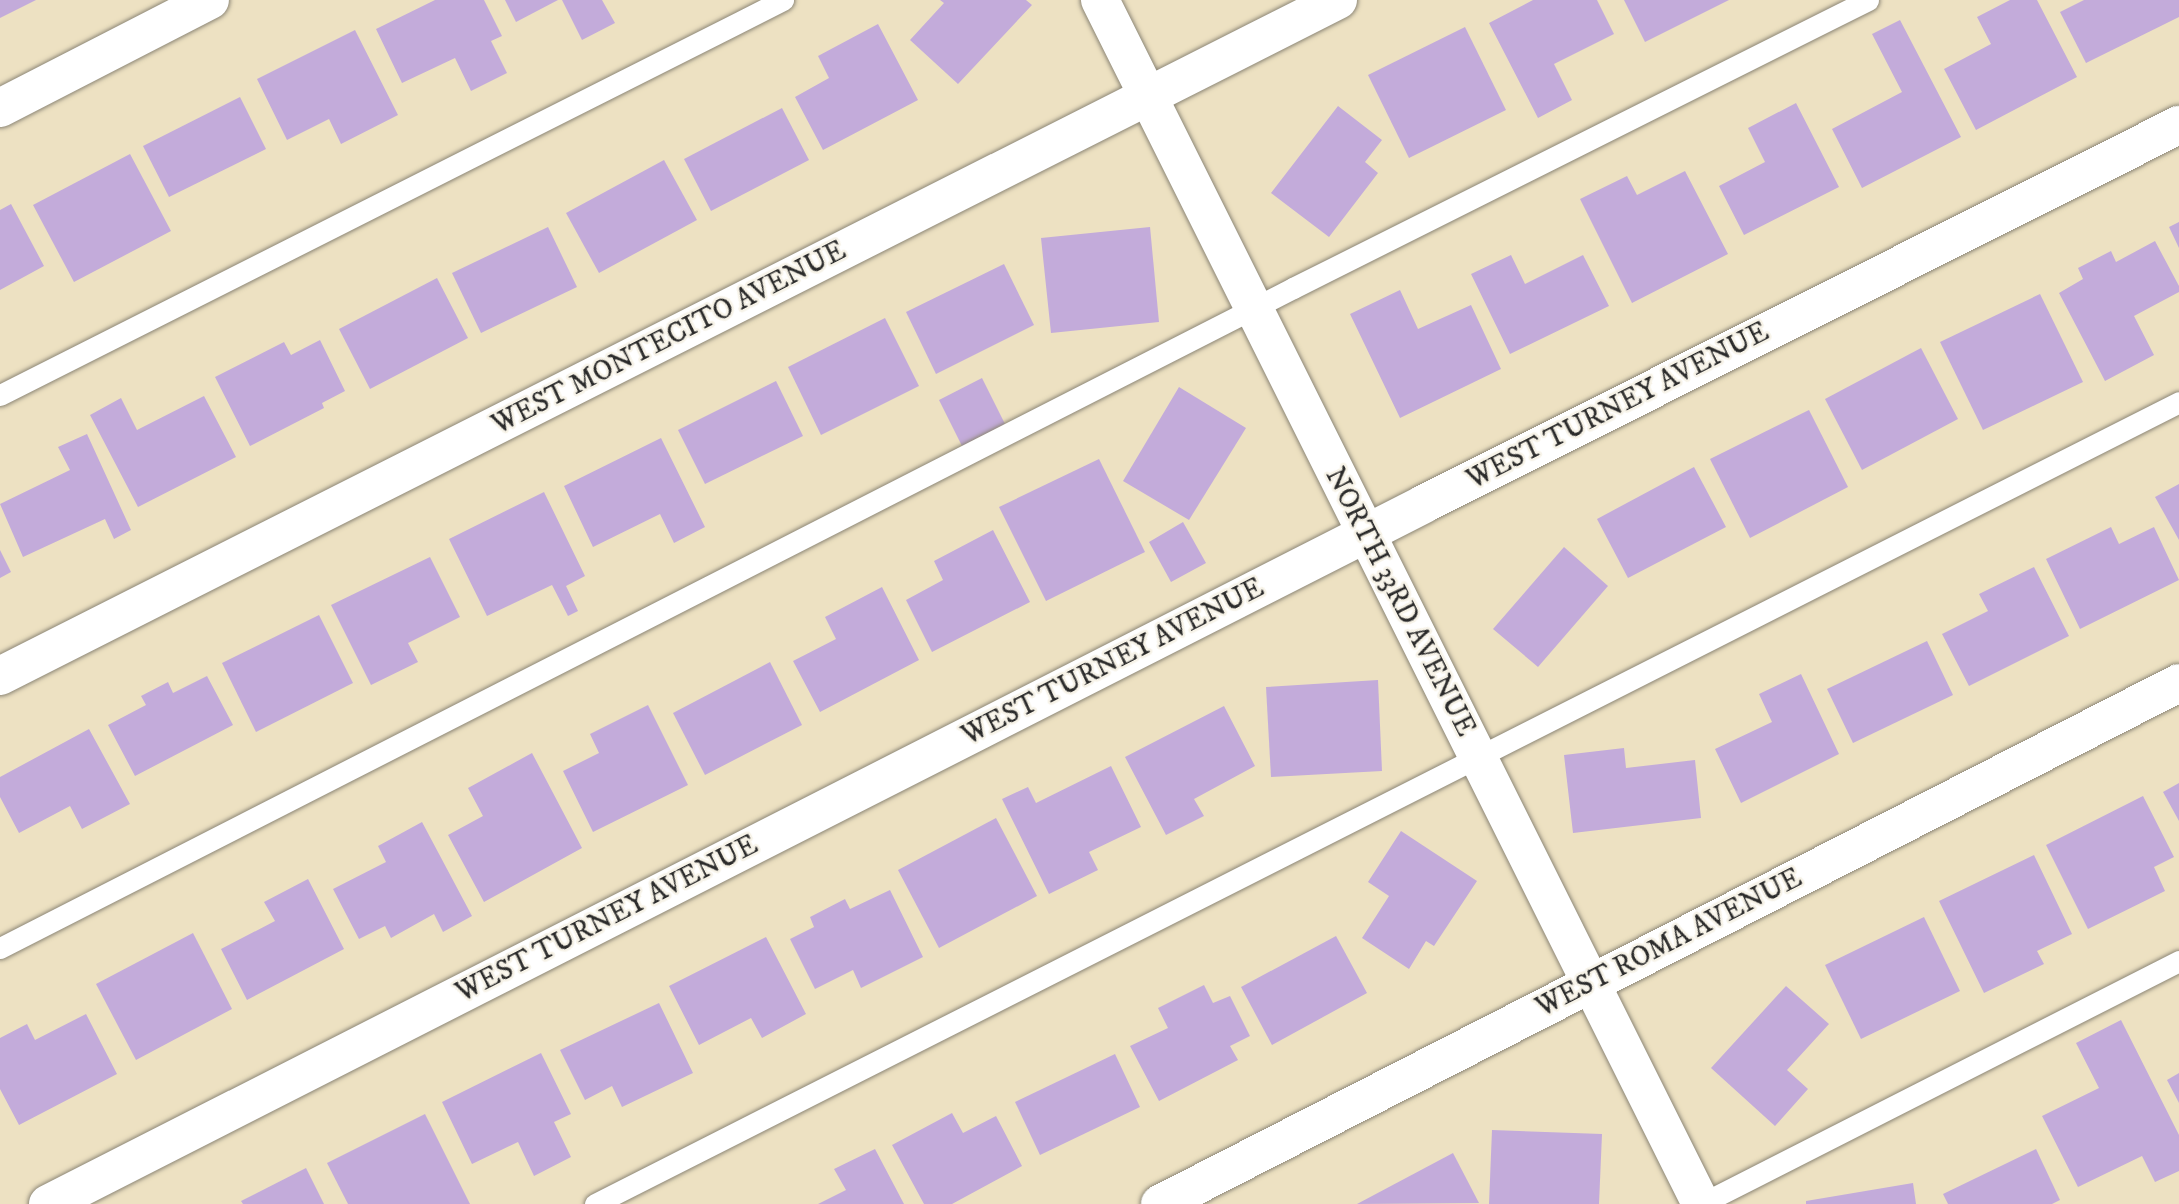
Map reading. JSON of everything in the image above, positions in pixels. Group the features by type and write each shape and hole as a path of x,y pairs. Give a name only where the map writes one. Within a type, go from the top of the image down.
{"street":[{"path":"0,108 209,0"},
{"name":"NORTH 33RD AVENUE","path":"1100,0 1701,1204"},
{"name":"WEST MONTECITO AVENUE","path":"0,676 1338,0"},
{"name":"WEST TURNEY AVENUE","path":"48,1204 1366,533 2179,125"},
{"name":"WEST ROMA AVENUE","path":"1160,1204 2179,683"}],"lane":[{"path":"0,395 783,0"},
{"path":"0,948 1253,308 1868,0"},
{"path":"595,1204 2179,402"},
{"path":"1701,1204 2179,961"}],"building":[{"path":"0,0 36,0 0,18"},
{"path":"435,0 484,0 502,36 491,41 507,73 471,91 455,58 402,83 376,29"},
{"path":"505,0 558,0 516,22"},
{"path":"562,0 602,0 615,23 582,40"},
{"path":"940,0 1026,0 1032,5 958,84 910,40 944,3"},
{"path":"1533,0 1597,0 1614,34 1554,64 1572,100 1538,118 1489,23"},
{"path":"1624,0 1729,0 1645,42"},
{"path":"2010,0 2037,0 2077,77 1976,130 1944,69 1991,44 1977,17"},
{"path":"2084,0 2179,0 2179,17 2086,63 2060,12"},
{"path":"1900,20 1961,137 1862,188 1832,129 1902,92 1872,34"},
{"path":"878,24 918,100 823,150 795,97 829,78 818,56"},
{"path":"1465,27 1506,110 1409,158 1368,75"},
{"path":"355,30 398,115 341,144 329,119 287,140 257,79"},
{"path":"240,97 266,149 169,197 143,146"},
{"path":"1796,103 1839,187 1744,235 1719,186 1765,162 1748,128"},
{"path":"1338,106 1382,140 1365,162 1378,173 1329,237 1271,193"},
{"path":"782,108 809,160 711,211 684,159"},
{"path":"130,154 171,231 74,282 33,205"},
{"path":"664,160 697,220 599,273 566,213"},
{"path":"1685,171 1728,254 1632,303 1580,199 1627,176 1637,195"},
{"path":"11,204 44,266 0,290 0,210"},
{"path":"2179,222 2179,248 2169,227"},
{"path":"548,227 577,287 481,333 452,273"},
{"path":"1150,227 1159,322 1051,333 1041,238"},
{"path":"2155,241 2179,286 2179,292 2134,316 2154,355 2105,381 2059,293 2083,279 2078,268 2111,251 2116,262"},
{"path":"1511,255 1525,284 1583,255 1609,306 1510,354 1471,274"},
{"path":"1004,264 1034,325 936,374 906,312"},
{"path":"437,278 468,338 370,389 339,329"},
{"path":"1400,290 1418,329 1471,305 1501,369 1400,418 1350,314"},
{"path":"2040,294 2083,382 1983,430 1940,342"},
{"path":"885,318 919,386 821,435 788,367"},
{"path":"320,340 345,391 322,403 324,408 250,446 215,377 284,342 291,355"},
{"path":"1921,348 1958,419 1862,470 1825,399"},
{"path":"982,378 1005,424 962,446 939,400"},
{"path":"776,381 803,436 705,484 678,430"},
{"path":"1179,387 1246,428 1189,520 1123,481"},
{"path":"204,396 236,457 138,507 90,415 121,398 137,430"},
{"path":"1809,410 1848,487 1750,538 1710,459"},
{"path":"87,434 131,530 114,539 105,519 23,557 0,504 70,470 58,447"},
{"path":"661,438 705,527 674,543 660,514 593,547 564,486"},
{"path":"1099,459 1145,552 1046,601 999,507"},
{"path":"1694,467 1726,527 1628,578 1597,519"},
{"path":"2179,484 2179,540 2155,497"},
{"path":"544,492 585,576 566,586 578,611 568,616 552,585 487,616 449,539"},
{"path":"1183,522 1206,563 1171,582 1149,542"},
{"path":"2111,527 2119,544 2154,527 2179,580 2080,629 2046,559"},
{"path":"993,530 1030,602 932,652 906,600 943,580 934,561"},
{"path":"1564,547 1608,586 1538,667 1493,629"},
{"path":"0,550 11,572 0,578"},
{"path":"430,557 460,617 408,643 418,662 371,685 331,605"},
{"path":"2034,567 2069,636 1969,686 1942,634 1988,611 1979,594"},
{"path":"882,587 919,660 820,712 793,661 836,639 825,617"},
{"path":"319,615 353,683 256,732 222,663"},
{"path":"1927,641 1953,695 1853,743 1827,689"},
{"path":"770,662 802,725 705,775 673,713"},
{"path":"1801,674 1839,754 1741,803 1715,749 1772,722 1759,694"},
{"path":"207,676 233,725 135,776 108,725 146,705 141,696 168,682 173,693"},
{"path":"1378,680 1382,771 1271,777 1266,687"},
{"path":"648,705 688,785 593,832 563,771 599,753 590,734"},
{"path":"1224,706 1255,766 1194,799 1204,816 1166,835 1125,757"},
{"path":"89,729 130,804 82,829 70,806 19,833 0,797 0,777"},
{"path":"1624,748 1626,768 1695,760 1701,818 1573,833 1564,755"},
{"path":"532,753 582,848 484,902 448,835 483,816 468,788"},
{"path":"1111,766 1141,827 1089,852 1098,870 1049,894 1002,799 1028,787 1036,803"},
{"path":"2179,783 2179,821 2163,792"},
{"path":"2143,796 2174,857 2154,867 2165,891 2088,929 2046,845"},
{"path":"996,818 1037,896 939,948 898,870"},
{"path":"422,822 472,916 443,932 434,914 391,938 385,926 359,939 333,889 386,862 378,846"},
{"path":"1401,831 1477,881 1434,946 1426,941 1409,969 1362,938 1389,896 1368,882"},
{"path":"2034,855 2072,934 2037,951 2044,964 1984,993 1939,901"},
{"path":"308,879 344,949 247,1000 221,949 275,921 264,902"},
{"path":"890,890 923,957 861,988 853,970 815,989 790,939 814,927 810,917 845,899 850,909"},
{"path":"1924,917 1960,991 1861,1039 1825,965"},
{"path":"193,933 232,1009 136,1060 96,984"},
{"path":"1336,936 1367,993 1272,1045 1241,987"},
{"path":"766,937 806,1014 762,1038 751,1018 699,1045 669,986"},
{"path":"1204,985 1213,1003 1230,996 1250,1036 1230,1046 1238,1060 1159,1101 1130,1046 1168,1028 1158,1008"},
{"path":"1786,986 1829,1024 1787,1070 1808,1089 1775,1126 1711,1068"},
{"path":"659,1003 693,1073 622,1107 612,1086 585,1100 560,1050"},
{"path":"86,1014 117,1074 19,1125 0,1089 0,1038 27,1024 35,1040"},
{"path":"2121,1020 2179,1135 2179,1171 2155,1182 2142,1156 2078,1187 2042,1116 2099,1088 2076,1043"},
{"path":"541,1053 571,1114 554,1122 571,1157 534,1176 518,1142 472,1164 442,1102"},
{"path":"1115,1054 1140,1107 1040,1155 1015,1102"},
{"path":"2179,1073 2179,1103 2167,1080"},
{"path":"952,1113 963,1133 996,1116 1022,1166 952,1204 924,1204 892,1145"},
{"path":"425,1114 470,1204 348,1204 327,1163"},
{"path":"1492,1130 1602,1134 1599,1204 1489,1204"},
{"path":"875,1149 904,1204 818,1204 846,1190 834,1169"},
{"path":"2036,1149 2060,1200 2052,1204 1948,1204 1943,1194"},
{"path":"1453,1153 1479,1203 1357,1204"},
{"path":"306,1168 324,1204 243,1204 241,1201"},
{"path":"1913,1183 1916,1204 1806,1204 1806,1201"}]}
